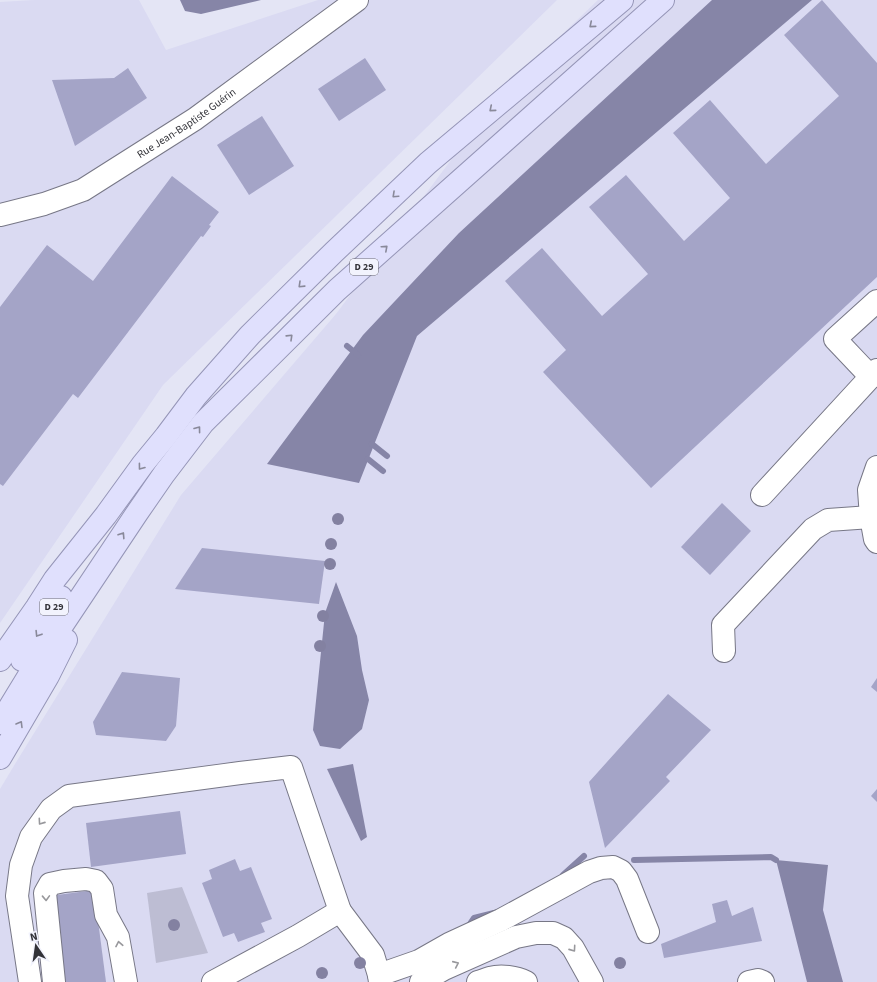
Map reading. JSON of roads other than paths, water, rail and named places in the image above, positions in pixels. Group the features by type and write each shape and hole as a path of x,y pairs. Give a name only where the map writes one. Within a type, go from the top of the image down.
{"main road":[{"name":"D 29","path":"0,696 68,586 106,516 143,464 196,396 255,330 334,252 428,163 622,0"},
{"name":"D 29","path":"0,723 33,669 137,513 164,474 203,423 337,290 663,0"},
{"path":"0,660 55,579 106,516"},
{"path":"0,758 48,676 101,567"}],"street":[{"name":"Rue Jean-Baptiste Guérin","path":"0,215 44,204 83,190 195,118 357,0"},
{"path":"762,496 874,373 835,339 877,301"},
{"path":"877,467 869,490 875,539 877,542"},
{"path":"724,651 723,625 813,528 828,520 872,517"},
{"path":"30,982 17,896 21,866 31,837 51,809 69,796 291,767 340,911 374,955 380,978 420,961 449,944 501,920 589,872 601,868 613,867 621,871 627,879 648,932"},
{"path":"54,982 45,893 50,884 86,879 96,881 102,889 106,915 118,937 126,982"},
{"path":"213,982 298,936 340,911"},
{"path":"421,982 444,969 516,937 536,933 552,933 564,938 573,948 592,982"},
{"path":"478,982 492,977 507,977 526,982"},
{"path":"749,982 758,980 763,982"}],"waterway":[{"path":"347,346 358,355"},
{"path":"372,444 387,456"},
{"path":"368,459 383,471"},
{"path":"563,875 584,856"},
{"path":"634,860 771,857 776,860"},
{"path":"468,927 474,918 494,913"}]}
